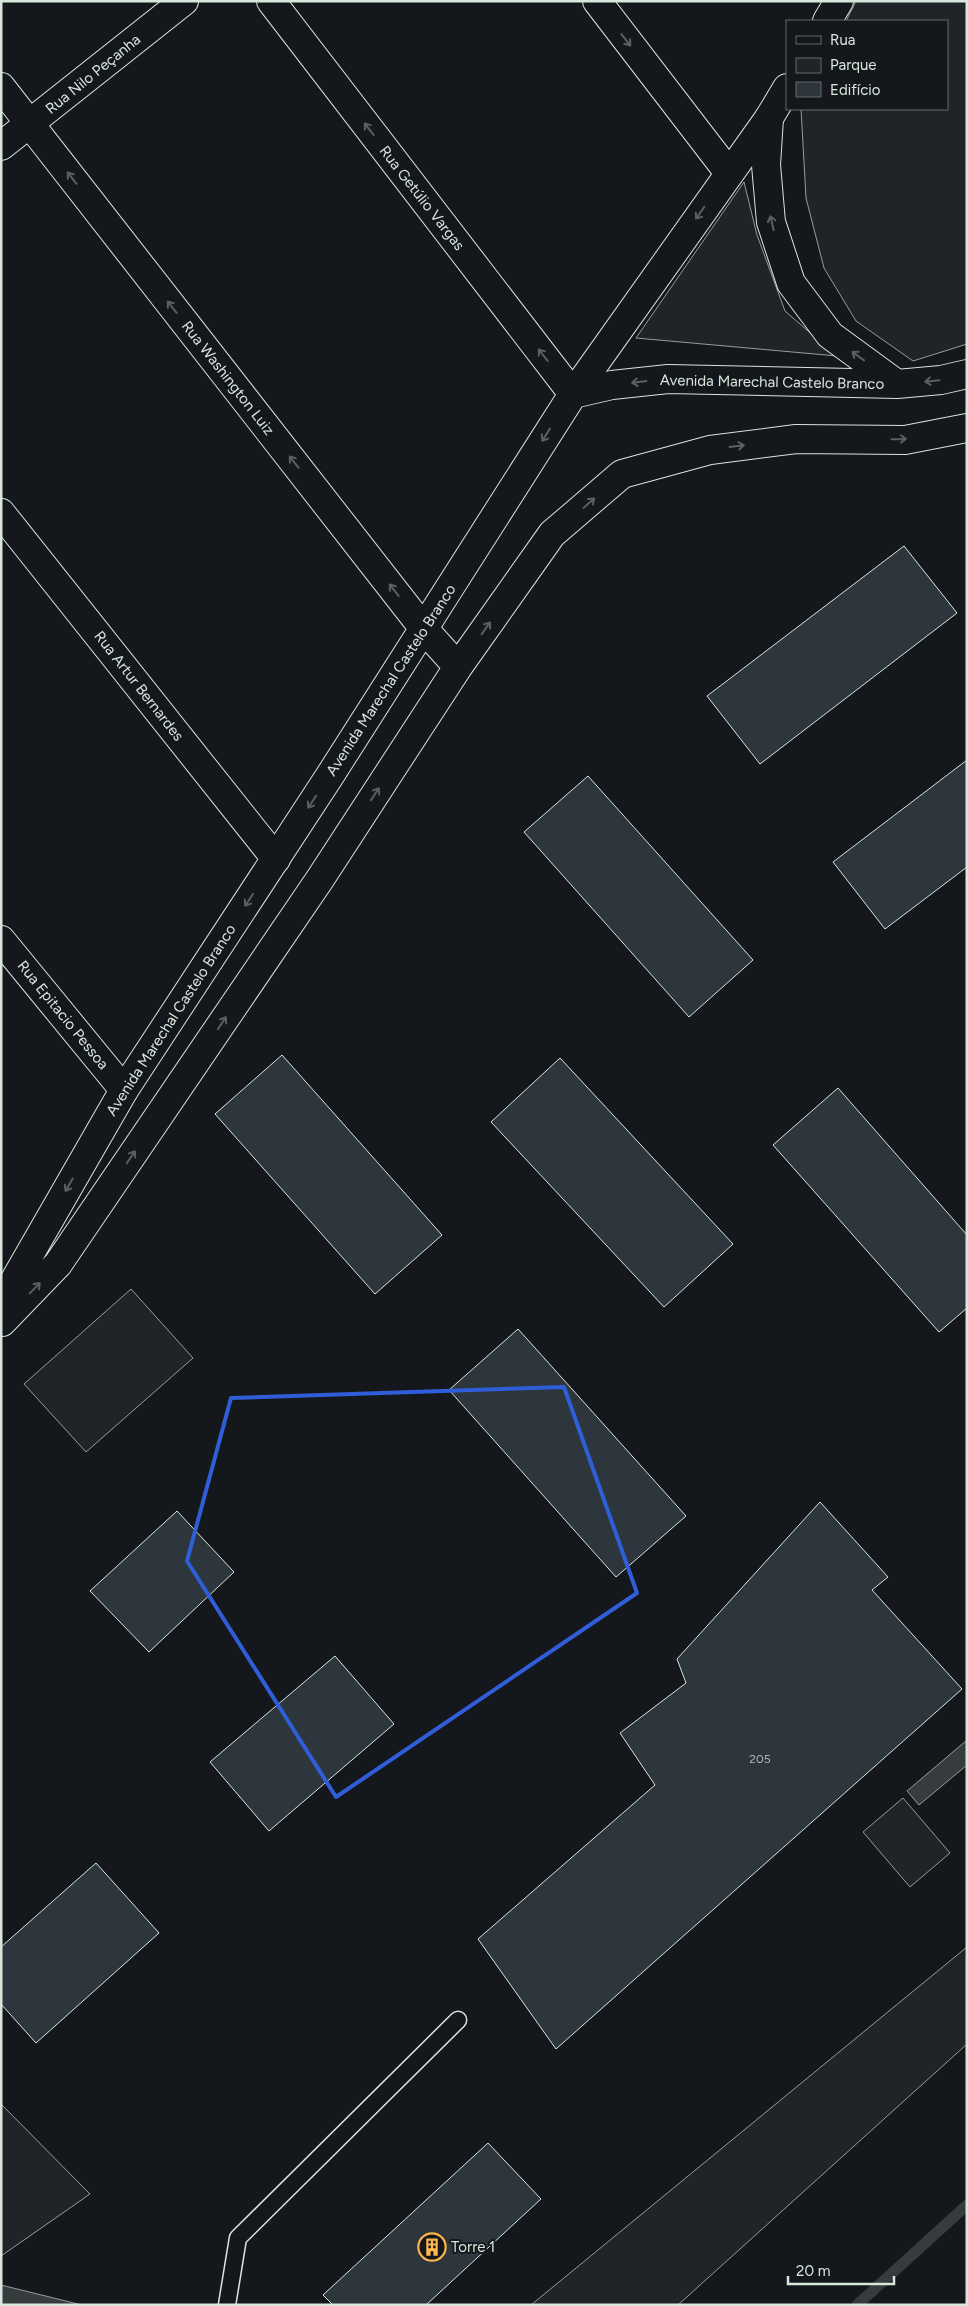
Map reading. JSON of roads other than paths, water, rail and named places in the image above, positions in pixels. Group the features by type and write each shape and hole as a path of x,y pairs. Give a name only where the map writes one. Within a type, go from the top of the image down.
{"street":[{"name":"Rua Nilo Peçanha","path":"1,146 184,1"},
{"name":"Rua Getúlio Vargas","path":"271,1 573,394"},
{"path":"597,1 729,173"},
{"path":"828,20 839,1"},
{"name":"Rua Washington Luiz","path":"1,87 424,629 458,667"},
{"path":"573,394 769,118 786,90"},
{"path":"769,118 766,165 771,222 791,283 830,335 897,384"},
{"name":"Avenida Marechal Castelo Branco","path":"1,1304 124,1090 276,859 573,394 612,385 668,379 897,384 941,380 967,374"},
{"path":"1,1323 58,1264 320,879 458,667 552,534 622,474 710,450 796,439 905,440 967,428"},
{"name":"Rua Artur Bernardes","path":"1,513 276,859"},
{"name":"Rua Epitacio Pessoa","path":"1,940 124,1090"}],"lane":[{"path":"227,2305 238,2238 458,2020"}],"waterway":[{"path":"857,2305 967,2205"}],"place":[{"name":"Torre 1","path":"432,2247"}]}
